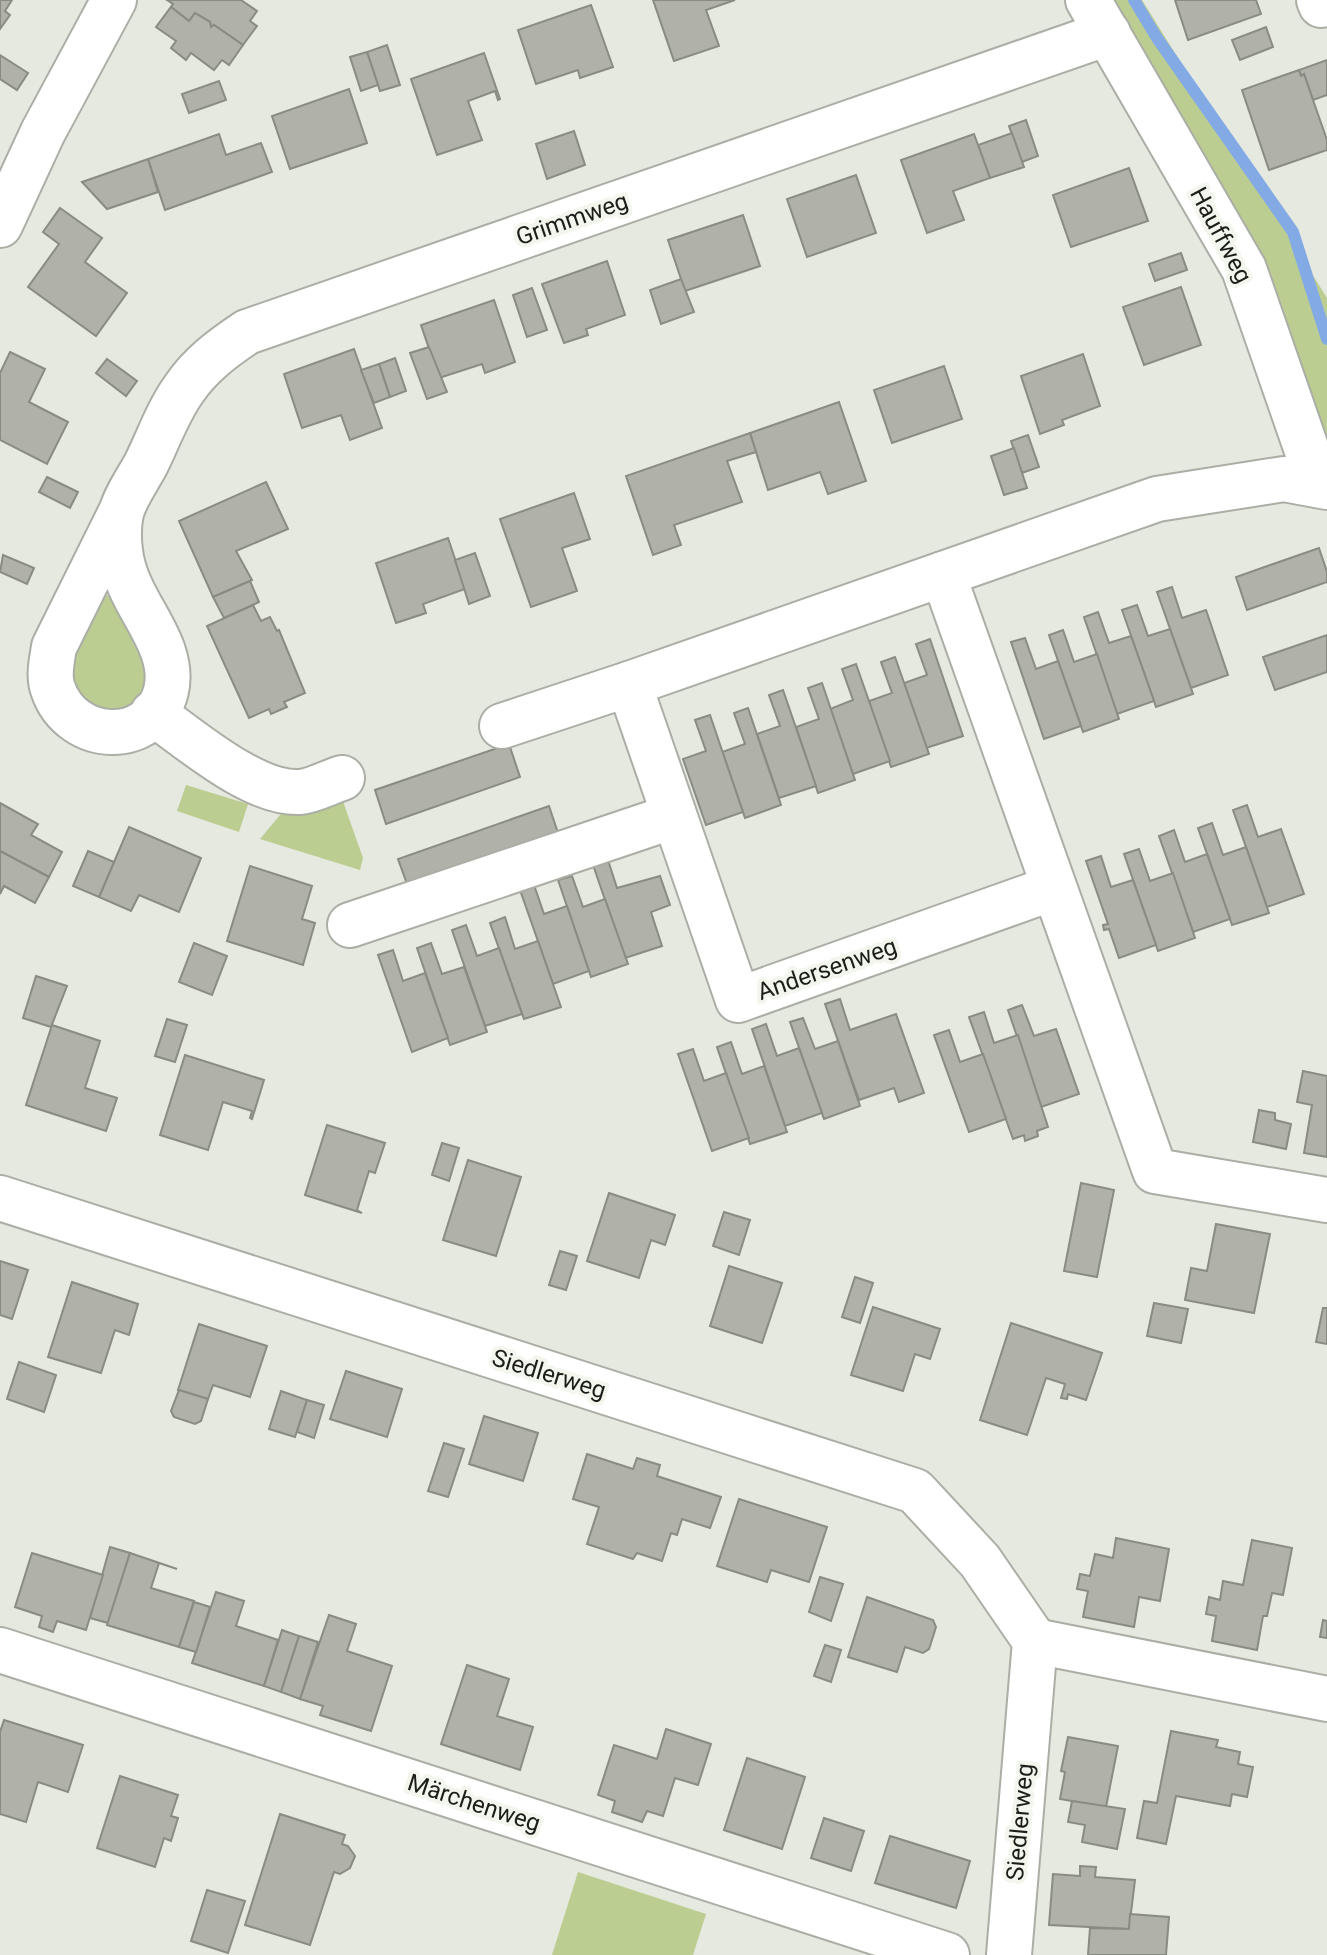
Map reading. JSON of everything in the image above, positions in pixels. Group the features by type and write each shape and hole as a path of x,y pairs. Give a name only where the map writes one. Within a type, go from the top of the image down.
{"street":[{"path":"0,225 43,132 114,0"},
{"name":"Hauffweg","path":"1098,16 1244,269 1323,486"},
{"name":"Grimmweg","path":"121,512 120,548 125,575 163,652 167,669 166,693 153,713 139,725 122,732 101,732 80,725 64,712 52,686 54,647 121,512 184,389 207,362 247,332 1098,16"},
{"path":"502,726 1157,499 1284,479 1323,486"},
{"path":"943,574 1155,1171 1327,1200"},
{"name":"Andersenweg","path":"629,684 738,1000 1053,888"},
{"path":"153,713 246,777 273,789 301,792 342,778"},
{"path":"350,925 674,816"},
{"name":"Siedlerweg","path":"0,1198 915,1491 980,1561 1035,1641 1009,1955"},
{"path":"1035,1641 1327,1699"},
{"name":"Märchenweg","path":"0,1650 947,1955"}],"green space":[{"path":"1109,0 1142,0 1327,298 1327,453 1259,258 1233,205"},
{"path":"102,594 123,600 145,661 146,675 142,689 134,702 120,714 77,705 66,661"},
{"path":"186,785 248,804 239,832 177,811"},
{"path":"339,790 363,858 360,870 260,839 285,809"},
{"path":"578,1872 706,1914 693,1955 552,1955"}],"building":[{"path":"0,0 12,0 5,11 10,15 0,29"},
{"path":"167,0 241,0 257,11 250,21 257,26 243,45 214,25 211,27 210,22 195,13 189,21"},
{"path":"653,0 735,0 706,10 719,46 674,61"},
{"path":"1175,0 1256,0 1261,14 1188,40"},
{"path":"591,5 613,67 580,78 578,70 536,84 518,30"},
{"path":"171,7 189,21 195,13 210,22 211,27 214,25 243,45 229,65 222,60 214,70 191,53 186,60 171,48 176,41 156,27"},
{"path":"1266,27 1273,47 1240,60 1232,40"},
{"path":"387,45 400,85 380,91 367,52"},
{"path":"367,52 378,85 361,91 350,57"},
{"path":"484,53 500,99 495,91 468,101 482,140 437,155 411,79"},
{"path":"0,55 28,73 17,90 0,79"},
{"path":"1327,60 1327,95 1313,100 1304,74 1301,76 1299,70"},
{"path":"1299,70 1301,76 1304,74 1327,140 1327,150 1269,170 1242,90"},
{"path":"219,81 226,100 189,113 182,94"},
{"path":"349,89 367,143 290,169 272,116"},
{"path":"1026,120 1038,156 1022,162 1009,126"},
{"path":"574,131 585,165 547,179 536,144"},
{"path":"1012,133 1024,167 990,178 978,145"},
{"path":"219,134 226,155 261,143 272,172 165,210 148,159"},
{"path":"974,134 990,178 953,191 964,220 927,233 901,160"},
{"path":"148,159 158,192 107,209 82,182"},
{"path":"1129,168 1148,221 1071,247 1053,195"},
{"path":"856,175 876,233 807,257 787,199"},
{"path":"60,208 102,238 85,262 127,293 96,336 28,287 59,244 43,232"},
{"path":"743,215 760,266 685,291 668,240"},
{"path":"1181,253 1187,270 1155,281 1149,264"},
{"path":"607,261 625,315 586,329 588,335 564,343 542,284"},
{"path":"681,279 694,312 661,324 650,290"},
{"path":"1181,287 1201,345 1144,365 1123,307"},
{"path":"532,288 547,330 527,337 513,295"},
{"path":"494,300 515,362 485,373 482,364 439,378 421,325"},
{"path":"429,347 447,392 427,399 410,353"},
{"path":"354,349 382,428 350,440 341,415 302,428 284,374"},
{"path":"10,352 45,369 29,402 68,422 47,464 0,440 0,373"},
{"path":"1083,354 1100,406 1062,420 1064,425 1040,434 1021,376"},
{"path":"395,358 406,391 390,397 379,364"},
{"path":"107,359 137,381 126,396 96,373"},
{"path":"379,364 390,397 374,403 361,370"},
{"path":"944,366 962,419 892,443 874,390"},
{"path":"839,402 866,481 828,494 820,472 768,490 750,433"},
{"path":"750,433 756,452 727,461 742,502 674,525 681,545 653,555 626,476"},
{"path":"1028,435 1039,467 1022,473 1011,441"},
{"path":"1014,448 1027,488 1004,495 991,456"},
{"path":"47,477 78,492 70,508 39,492"},
{"path":"266,482 288,529 236,551 252,580 213,597 179,521"},
{"path":"574,493 590,539 562,548 577,591 531,607 500,519"},
{"path":"448,538 465,589 423,604 426,613 396,623 376,563"},
{"path":"1319,548 1327,582 1247,610 1236,577"},
{"path":"475,553 490,596 469,604 455,560"},
{"path":"3,555 34,568 27,584 0,572"},
{"path":"250,581 259,602 224,618 213,597"},
{"path":"1172,587 1182,618 1206,610 1228,675 1191,688 1157,592"},
{"path":"253,605 261,621 270,617 279,630 305,693 284,702 287,707 271,714 269,709 249,718 207,626"},
{"path":"1137,605 1148,636 1170,629 1193,694 1156,707 1122,610"},
{"path":"1098,612 1109,643 1131,636 1154,701 1117,714 1084,617"},
{"path":"1063,630 1074,662 1097,654 1119,719 1083,732 1049,635"},
{"path":"1327,635 1327,672 1275,690 1263,657"},
{"path":"1025,638 1036,669 1058,661 1081,726 1044,739 1011,642"},
{"path":"930,639 963,736 926,748 904,683 927,675 916,644"},
{"path":"895,657 929,754 891,767 869,701 892,693 881,662"},
{"path":"856,664 890,761 853,774 830,709 853,700 842,669"},
{"path":"822,683 855,780 818,793 796,727 819,719 808,688"},
{"path":"783,690 816,786 779,798 757,734 780,726 769,695"},
{"path":"748,708 781,805 745,818 722,752 745,744 734,713"},
{"path":"710,715 743,812 706,825 683,759 706,751 695,720"},
{"path":"509,744 520,777 386,824 375,790"},
{"path":"0,803 38,824 31,835 62,852 49,877 0,851"},
{"path":"1247,805 1258,837 1281,829 1304,894 1267,907 1233,810"},
{"path":"549,806 560,839 410,892 398,859"},
{"path":"1212,823 1223,855 1246,847 1269,913 1232,925 1198,828"},
{"path":"129,827 201,858 179,912 139,895 131,911 99,897"},
{"path":"1174,830 1185,862 1207,854 1230,919 1193,932 1159,836"},
{"path":"1139,849 1150,881 1173,873 1195,938 1158,951 1124,854"},
{"path":"0,851 49,877 35,903 4,886 0,894"},
{"path":"88,851 114,862 99,897 73,886"},
{"path":"1101,856 1111,887 1133,880 1156,945 1119,958 1109,929 1104,930 1103,925 1108,924 1086,861"},
{"path":"607,857 617,888 660,876 670,905 651,912 662,946 625,958 592,862"},
{"path":"250,866 312,886 302,919 315,923 303,965 227,941"},
{"path":"572,876 583,907 605,899 628,964 591,977 558,880"},
{"path":"533,882 544,914 567,906 589,971 553,984 519,887"},
{"path":"505,917 515,949 538,941 561,1007 524,1019 490,923"},
{"path":"466,925 477,956 499,948 522,1014 485,1026 452,930"},
{"path":"194,943 227,956 212,995 179,982"},
{"path":"431,943 442,974 464,967 487,1032 450,1045 417,948"},
{"path":"393,950 403,981 425,973 448,1038 412,1052 378,955"},
{"path":"36,976 67,986 51,1027 23,1018"},
{"path":"840,999 850,1030 896,1014 924,1093 899,1102 894,1088 859,1100 825,1004"},
{"path":"1022,1005 1034,1036 1056,1029 1079,1094 1041,1107 1008,1010"},
{"path":"984,1012 994,1043 1018,1035 1048,1127 1037,1131 1038,1136 1025,1141 1024,1135 1013,1139 969,1017"},
{"path":"803,1018 815,1049 838,1041 860,1106 824,1119 790,1022"},
{"path":"167,1019 187,1025 175,1062 155,1056"},
{"path":"766,1024 777,1056 799,1048 822,1113 785,1126 752,1029"},
{"path":"52,1025 100,1041 85,1088 117,1098 106,1131 26,1105"},
{"path":"949,1030 960,1062 983,1054 1006,1119 969,1132 934,1035"},
{"path":"731,1042 742,1074 764,1066 787,1132 750,1144 717,1047"},
{"path":"693,1049 704,1081 726,1073 749,1138 712,1151 678,1054"},
{"path":"185,1055 264,1080 252,1119 252,1111 223,1102 208,1150 160,1135"},
{"path":"1303,1071 1327,1076 1327,1157 1304,1153 1312,1105 1297,1102"},
{"path":"1259,1110 1275,1113 1275,1120 1291,1124 1286,1149 1253,1142"},
{"path":"327,1125 385,1143 375,1173 369,1171 357,1210 362,1213 305,1195"},
{"path":"442,1143 459,1148 449,1181 432,1175"},
{"path":"468,1160 521,1177 496,1256 443,1240"},
{"path":"1081,1183 1114,1190 1097,1277 1064,1271"},
{"path":"609,1193 675,1215 665,1245 651,1240 639,1278 587,1261"},
{"path":"724,1212 750,1220 739,1255 713,1246"},
{"path":"1216,1224 1270,1234 1254,1313 1185,1300 1191,1268 1207,1271"},
{"path":"560,1251 577,1256 566,1290 549,1285"},
{"path":"0,1261 28,1270 12,1319 0,1315"},
{"path":"729,1266 782,1283 762,1343 710,1326"},
{"path":"855,1277 873,1283 860,1323 842,1317"},
{"path":"72,1282 138,1304 129,1335 115,1330 101,1373 48,1357"},
{"path":"1154,1303 1188,1309 1181,1343 1147,1336"},
{"path":"873,1307 940,1329 930,1359 915,1354 903,1391 851,1375"},
{"path":"1323,1308 1327,1308 1327,1344 1316,1342"},
{"path":"1011,1323 1102,1353 1086,1400 1068,1394 1067,1399 1061,1398 1065,1384 1046,1378 1027,1435 980,1420"},
{"path":"199,1324 267,1346 250,1397 213,1385 208,1399 178,1390"},
{"path":"19,1362 56,1375 44,1412 7,1399"},
{"path":"346,1371 402,1389 387,1437 330,1419"},
{"path":"179,1390 208,1399 201,1421 195,1424 174,1417 171,1411"},
{"path":"281,1391 307,1400 295,1437 269,1429"},
{"path":"307,1400 324,1405 314,1438 297,1432"},
{"path":"484,1416 538,1433 523,1481 469,1464"},
{"path":"444,1443 464,1449 448,1497 428,1491"},
{"path":"587,1454 633,1469 637,1458 660,1465 657,1476 721,1497 710,1528 682,1519 677,1535 671,1533 662,1561 637,1553 633,1559 587,1544 599,1507 573,1499"},
{"path":"739,1499 827,1527 809,1582 771,1570 767,1582 717,1566"},
{"path":"1116,1538 1169,1549 1160,1601 1139,1597 1134,1627 1083,1617 1088,1591 1077,1589 1080,1574 1090,1576 1095,1554 1113,1558"},
{"path":"1252,1540 1292,1548 1283,1595 1272,1593 1267,1616 1263,1616 1257,1650 1212,1641 1216,1616 1206,1614 1209,1597 1220,1600 1223,1581 1243,1585"},
{"path":"110,1547 130,1553 108,1623 90,1618"},
{"path":"32,1553 103,1575 86,1630 57,1621 53,1632 39,1627 42,1616 15,1607"},
{"path":"130,1553 177,1569 159,1563 151,1588 194,1601 179,1647 107,1625"},
{"path":"820,1577 843,1584 831,1621 809,1612"},
{"path":"216,1592 244,1601 236,1626 278,1640 264,1686 192,1663"},
{"path":"867,1597 933,1620 936,1627 929,1649 923,1653 905,1647 897,1672 848,1657"},
{"path":"194,1602 210,1607 196,1652 179,1647"},
{"path":"329,1615 356,1624 347,1651 392,1666 371,1731 320,1715 323,1706 300,1699"},
{"path":"1323,1620 1327,1621 1327,1638 1320,1637"},
{"path":"282,1630 299,1636 281,1692 264,1686"},
{"path":"299,1636 318,1642 300,1699 281,1692"},
{"path":"825,1645 841,1650 831,1682 814,1676"},
{"path":"467,1665 509,1679 497,1716 533,1727 520,1770 441,1744"},
{"path":"4,1720 83,1745 68,1792 38,1782 26,1822 0,1814 0,1732"},
{"path":"666,1729 711,1744 698,1785 675,1778 663,1816 647,1811 642,1822 612,1812 615,1801 598,1795 614,1745 657,1759"},
{"path":"1171,1731 1218,1740 1216,1747 1240,1752 1238,1764 1253,1767 1247,1797 1232,1794 1230,1806 1176,1796 1166,1844 1137,1838 1144,1801 1157,1803"},
{"path":"1068,1737 1118,1746 1106,1807 1060,1799 1065,1772 1061,1771"},
{"path":"747,1758 805,1777 782,1849 724,1830"},
{"path":"120,1776 178,1795 171,1816 178,1818 171,1841 164,1838 155,1867 97,1848"},
{"path":"1072,1801 1125,1809 1117,1849 1082,1842 1085,1825 1068,1822"},
{"path":"280,1814 345,1835 342,1844 348,1846 355,1856 350,1868 340,1874 334,1872 310,1945 245,1925"},
{"path":"824,1818 864,1831 851,1871 811,1858"},
{"path":"890,1836 970,1861 956,1908 875,1883"},
{"path":"1080,1866 1096,1867 1095,1877 1135,1880 1129,1929 1049,1925 1053,1874 1080,1876"},
{"path":"207,1890 245,1901 228,1953 191,1941"},
{"path":"1130,1914 1169,1917 1166,1955 1088,1955 1090,1928 1129,1929"}],"waterway":[{"path":"1134,0 1157,38 1293,232 1327,339"}]}
